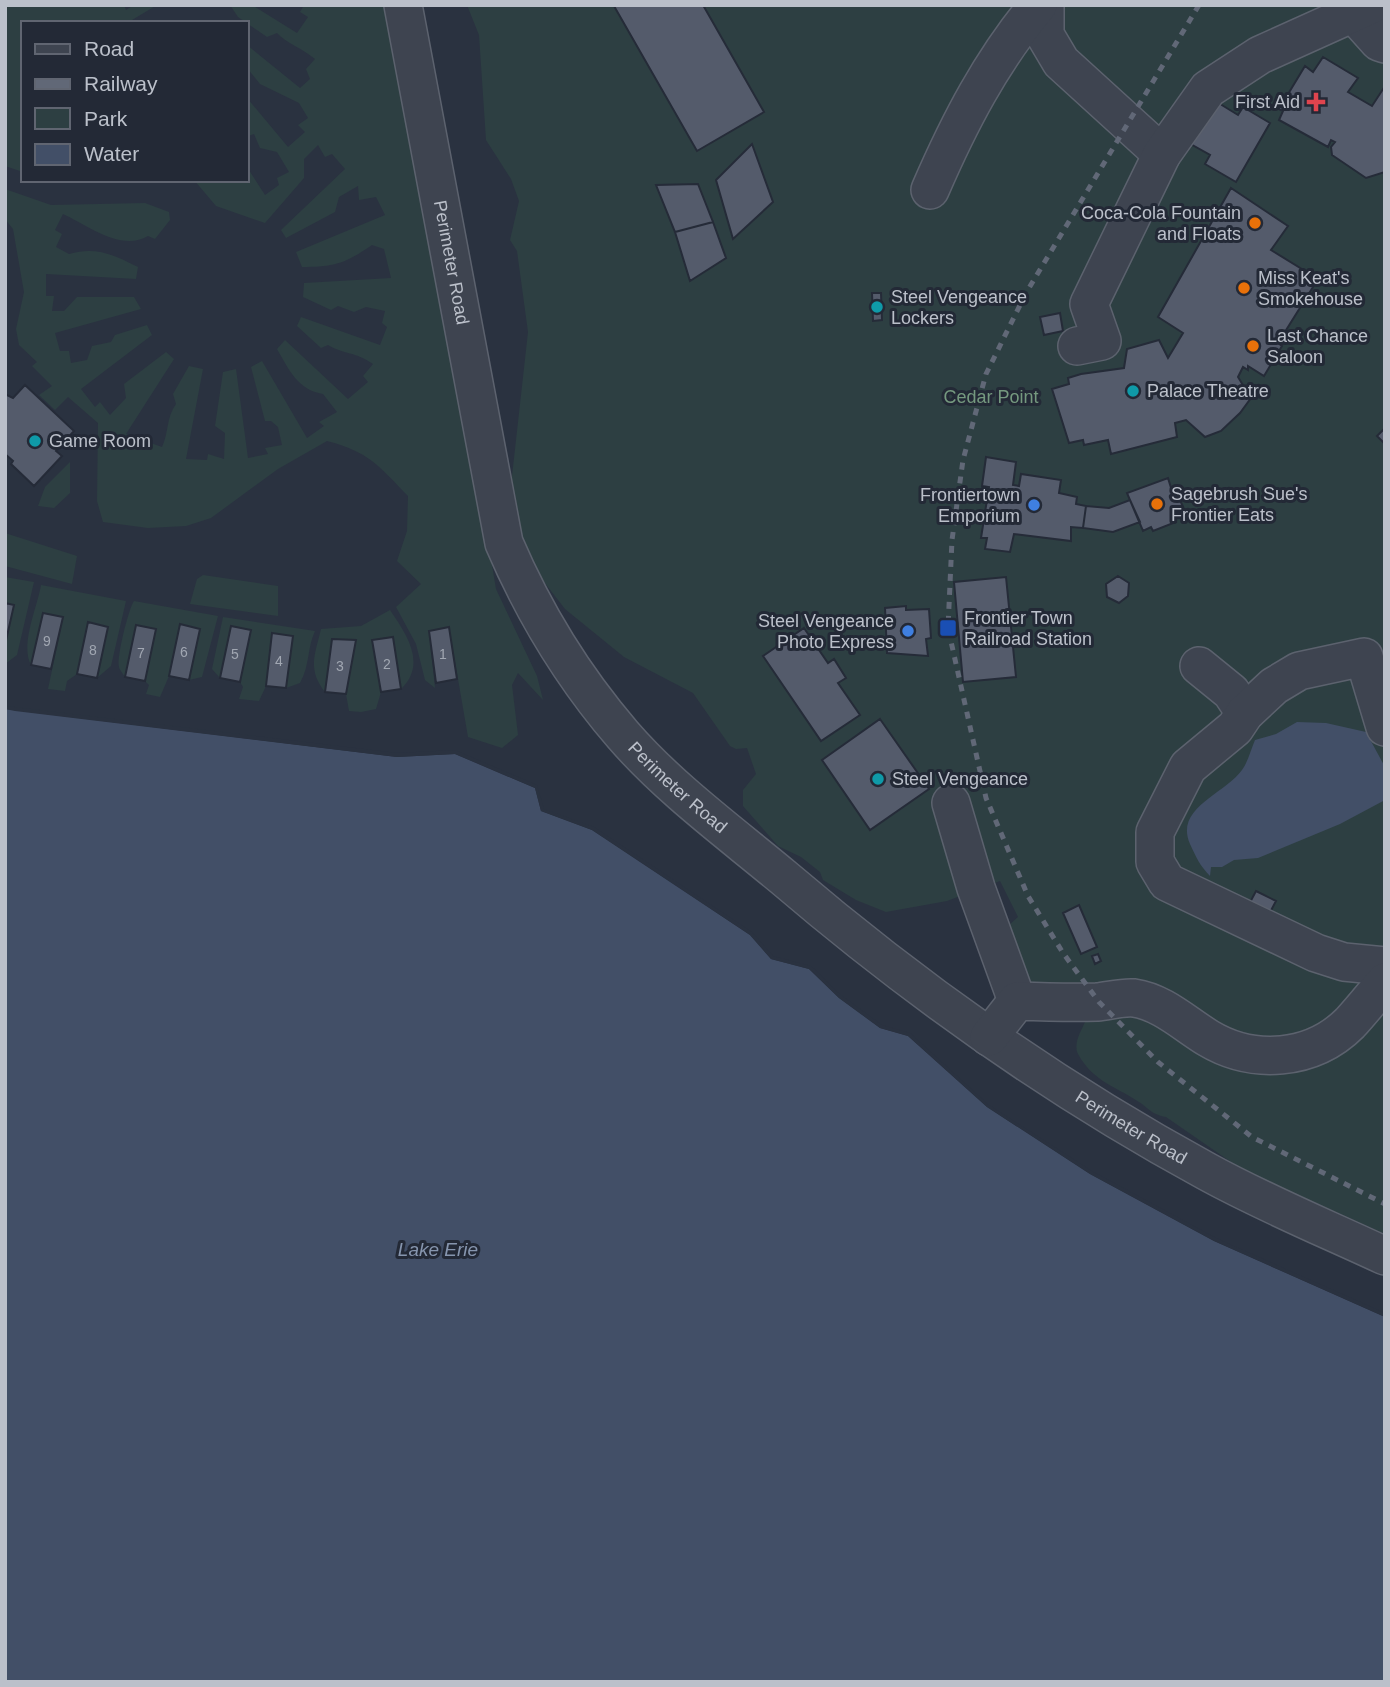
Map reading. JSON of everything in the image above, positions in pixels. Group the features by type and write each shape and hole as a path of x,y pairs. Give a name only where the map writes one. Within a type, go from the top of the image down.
{"street":[{"name":"Perimeter Road","path":"403,5 504,543 524,590 570,668 623,736 663,775 842,927 989,1037 1069,1090 1207,1172 1385,1255"},
{"path":"930,190 972,100 1011,37 1038,5"},
{"path":"1045,5 1045,35 1061,62 1162,154"},
{"path":"1077,346 1102,341 1089,304 1162,154 1208,89 1260,55 1362,9 1380,42 1385,44"},
{"path":"1385,727 1364,657 1299,671 1274,686 1245,713 1235,728 1188,767 1155,832 1155,862 1167,882 1317,953 1343,962 1385,966"},
{"path":"1199,666 1231,692 1245,713"},
{"path":"951,803 976,888 1017,1001"},
{"path":"1017,1001 1099,1002 1134,998 1168,1011 1237,1053 1261,1058 1285,1055 1321,1043 1349,1024 1385,982"},
{"path":"989,1037 1017,1001"}],"green space":[{"path":"5,5 124,5 126,10 134,5 157,5 130,21 21,21 21,171 5,166"},
{"path":"230,5 252,5 297,33 308,17 300,12 304,5 384,5 477,475 496,589 537,676 543,700 518,673 512,685 518,735 502,748 468,737 449,627 429,631 435,688 425,680 416,644 396,607 421,584 397,561 407,531 408,496 372,461 353,450 327,441 278,469 211,518 186,526 148,528 103,522 97,501 98,423 68,397 55,410 39,395 52,386 32,366 37,362 19,345 16,329 24,292 13,229 5,219 5,189 51,205 145,203 169,212 170,220 155,239 148,236 127,241 104,235 63,214 55,230 62,234 56,247 69,254 96,251 113,256 138,267 136,279 46,274 46,296 54,296 52,311 64,311 77,297 134,297 141,309 55,333 60,351 69,351 71,363 87,360 92,346 111,342 115,335 147,325 152,335 81,389 95,407 100,402 110,415 126,398 124,384 166,352 174,359 126,434 162,447 176,404 173,394 189,366 203,369 186,459 207,460 208,454 224,459 225,433 215,426 223,372 236,369 248,458 268,454 265,448 282,445 278,427 271,421 265,421 251,367 262,361 307,438 324,426 319,422 337,412 323,394 301,384 290,371 277,349 285,340 348,399 368,382 363,376 373,364 328,345 321,348 297,326 301,317 380,345 387,327 382,323 385,311 366,307 354,312 338,306 331,310 303,297 304,283 391,278 384,249 372,245 340,263 313,267 302,267 296,252 385,215 376,197 359,200 358,186 339,197 335,212 286,238 281,230 345,169 332,154 325,157 318,145 304,159 304,178 265,223 216,206 196,182 248,182 248,169 265,195 279,185 277,178 289,172 277,152 260,148 254,134 248,136 248,99 288,147 305,132 298,125 308,118 299,103 260,84 248,69 248,46 300,88 310,79 306,69 315,59 277,33 267,37 248,24 248,21 238,17"},
{"name":"Cedar Point","path":"467,5 1385,5 1385,1234 1244,1171 1166,1117 1153,1112 1091,1072 1078,1054 1076,1046 1085,1022 1071,1002 1031,988 1009,925 1018,917 1000,881 947,901 886,912 856,900 823,880 820,872 801,857 778,846 743,806 743,790 756,774 747,748 736,749 730,746 693,693 624,657 565,609 527,560 511,485 528,332 517,251 510,240 519,201 511,179 486,140 479,35"},
{"path":"70,462 70,493 54,508 38,506 45,487"},
{"path":"5,533 77,556 72,584 5,566"},
{"path":"203,575 278,586 278,616 190,604 197,579"},
{"path":"5,577 34,582 17,655 5,664 5,645 14,606 5,603"},
{"path":"41,585 126,601 111,666 97,678 108,627 88,622 77,674 67,681 65,691 48,689 63,618 43,613 31,665 28,657 28,637"},
{"path":"134,601 218,616 202,677 189,680 200,629 180,624 169,676 160,697 146,694 149,685 145,681 156,629 136,625 125,677 119,668 119,654"},
{"path":"390,610 408,639 412,650 413,670 401,689 393,637 373,640 381,692 376,709 349,711 346,694 355,641 325,692 314,669 321,629 361,626"},
{"path":"223,617 315,631 300,683 286,688 293,636 272,634 266,686 259,701 239,699 251,630 231,626 220,678 212,669"}],"water":[{"name":"Lake Erie","path":"5,709 397,757 455,754 535,788 541,811 592,830 750,935 771,959 809,969 839,998 880,1028 908,1036 987,1107 1090,1174 1214,1241 1385,1317 1385,1682 5,1682"},
{"path":"1297,722 1326,723 1366,732 1385,767 1385,800 1340,824 1258,858 1234,860 1222,867 1211,867 1210,876 1190,844 1187,831 1189,821 1204,802 1242,770 1255,740 1276,734"}],"pier":[{"path":"6,706 397,753 455,750 537,785 544,809 594,827 752,932 773,956 811,966 841,995 882,1025 910,1033 989,1105 1092,1171 1216,1238 1385,1313 1385,1317 1214,1241 1090,1174 987,1107 908,1036 880,1028 839,998 809,969 771,959 750,935 592,830 541,811 535,788 455,754 397,757 15,711 5,709"}],"building":[{"path":"703,5 764,112 697,151 614,6"},
{"path":"1323,57 1358,78 1348,92 1372,106 1385,86 1385,172 1366,178 1332,155 1331,147 1335,142 1331,140 1328,147 1279,120 1283,111 1279,109 1305,66 1313,72"},
{"path":"1212,99 1238,115 1243,107 1270,123 1236,182 1205,164 1210,155 1187,142"},
{"path":"752,144 773,202 733,239 716,180"},
{"path":"698,184 713,222 675,232 656,185"},
{"path":"1231,188 1288,226 1271,250 1318,279 1278,343 1282,346 1264,376 1248,366 1248,370 1243,367 1238,377 1251,398 1221,431 1205,437 1186,420 1175,423 1177,437 1111,454 1108,440 1084,445 1083,440 1069,443 1052,389 1069,384 1068,378 1081,374 1124,368 1127,349 1159,340 1168,358 1183,333 1158,317"},
{"path":"713,222 726,258 690,281 675,232"},
{"name":"Steel Vengeance Lockers","path":"872,293 881,293 882,320 873,321"},
{"path":"1060,313 1063,331 1044,335 1040,317"},
{"name":"Game Room","path":"25,385 74,431 56,451 62,456 34,486 11,464 13,461 5,454 5,394 13,398"},
{"path":"1385,428 1385,444 1377,436"},
{"name":"Frontiertown Emporium","path":"986,457 1016,462 1013,485 1019,486 1021,474 1061,480 1059,493 1077,497 1076,504 1086,506 1083,528 1071,527 1071,541 1014,534 1010,552 985,549 987,538 981,538 989,487 982,486"},
{"name":"Sagebrush Sue's Frontier Eats","path":"1168,478 1172,491 1176,490 1183,507 1177,509 1179,515 1174,517 1176,522 1153,531 1151,527 1143,531 1127,493"},
{"path":"1130,500 1140,522 1113,532 1083,528 1086,506 1109,508"},
{"path":"1118,576 1129,583 1128,596 1119,603 1107,597 1106,584"},
{"path":"1006,577 1016,677 963,682 954,582"},
{"path":"5,603 14,605 5,645"},
{"name":"Steel Vengeance Photo Express","path":"906,606 906,610 929,609 931,638 926,639 928,656 887,653 885,608"},
{"path":"43,613 63,617 51,669 31,665"},
{"path":"88,622 108,627 97,678 77,674"},
{"path":"180,624 200,629 189,680 169,676"},
{"path":"136,625 156,629 145,681 125,677"},
{"path":"231,626 251,630 240,682 220,678"},
{"path":"449,627 457,679 436,683 429,631"},
{"path":"804,628 828,663 834,659 846,678 838,683 860,715 821,741 763,656"},
{"path":"272,633 293,636 286,688 266,686"},
{"path":"393,637 401,689 381,692 372,640"},
{"path":"332,639 356,640 346,694 325,692"},
{"name":"Steel Vengeance","path":"880,719 929,789 870,830 822,760"},
{"path":"1256,891 1276,901 1267,918 1247,908"},
{"path":"1079,905 1097,947 1081,954 1063,913"},
{"path":"1098,954 1101,961 1095,964 1092,956"}],"railway":[{"path":"1199,5 1026,293 986,374 963,460 952,540 948,628 986,798 1028,896 1063,953 1099,1002 1158,1062 1252,1137 1385,1204"}],"place":[{"name":"First Aid","path":"1316,102"},
{"name":"Coca-Cola Fountain and Floats","path":"1255,223"},
{"name":"Miss Keat's Smokehouse","path":"1244,288"},
{"name":"Steel Vengeance Lockers","path":"877,307"},
{"name":"Last Chance Saloon","path":"1253,346"},
{"name":"Palace Theatre","path":"1133,391"},
{"name":"Game Room","path":"35,441"},
{"name":"Sagebrush Sue's Frontier Eats","path":"1157,504"},
{"name":"Frontiertown Emporium","path":"1034,505"},
{"name":"Frontier Town Railroad Station","path":"948,628"},
{"name":"Steel Vengeance Photo Express","path":"908,631"},
{"name":"Steel Vengeance","path":"878,779"}]}
